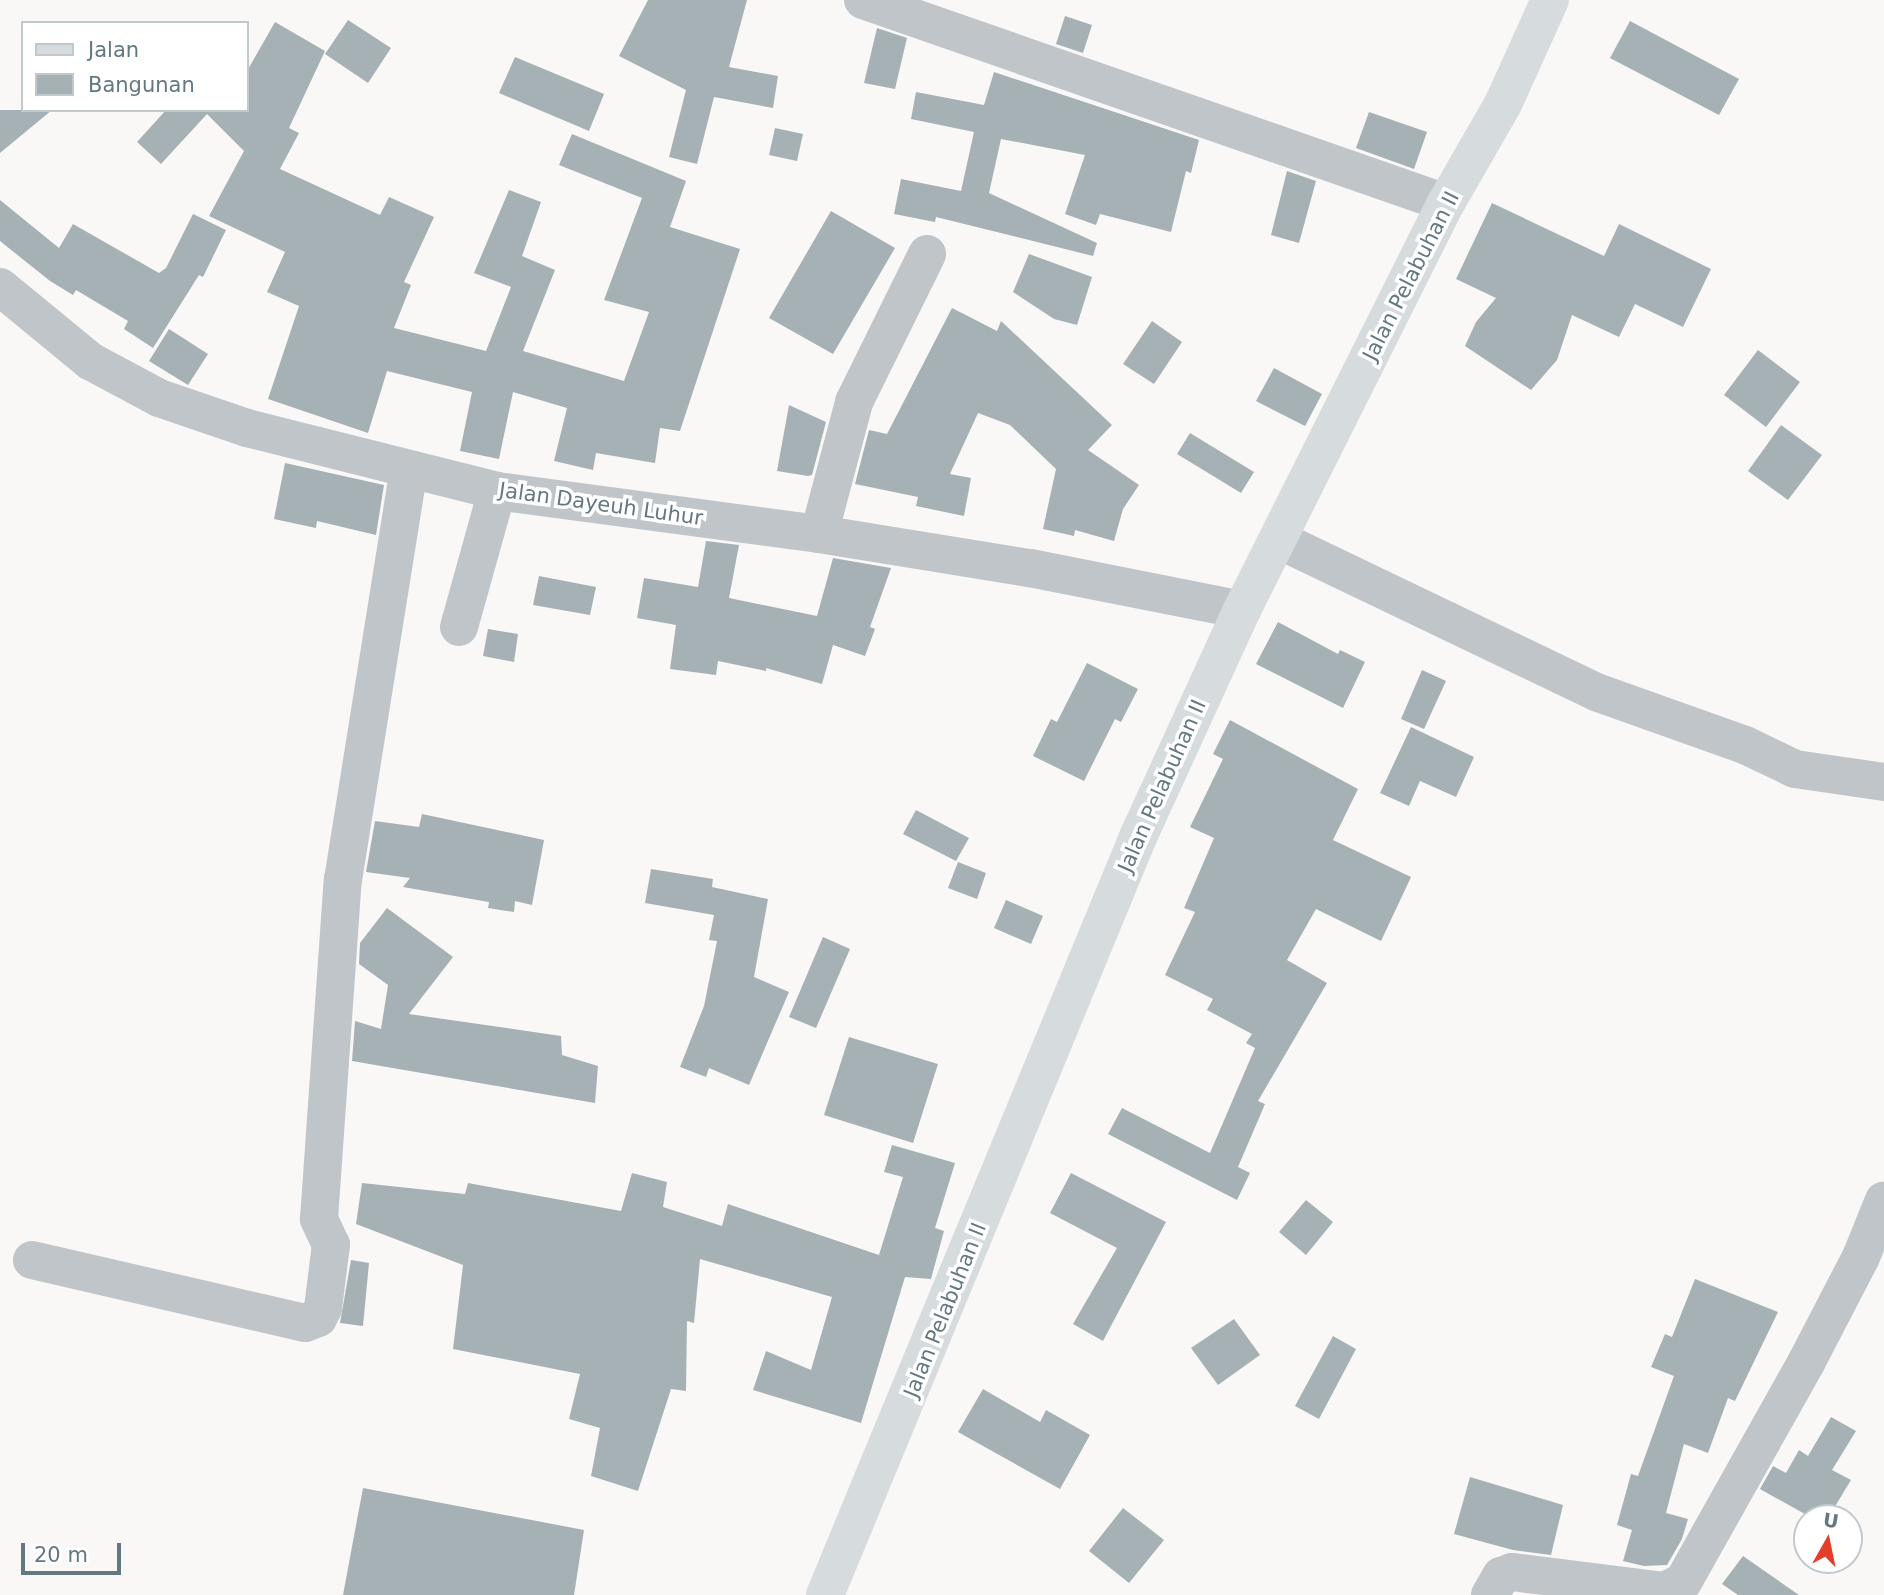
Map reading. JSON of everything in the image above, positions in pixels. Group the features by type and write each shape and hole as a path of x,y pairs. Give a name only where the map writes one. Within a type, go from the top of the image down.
{"main road":[{"name":"Jalan Pelabuhan II","path":"825,1595 1138,837 1242,610 1446,202 1503,104 1550,0"}],"street":[{"path":"863,0 1446,202"},
{"path":"819,534 854,402 927,254"},
{"name":"Jalan Dayeuh Luhur","path":"0,287 90,361 159,398 247,428 497,491 819,534 1030,568 1242,610"},
{"path":"32,1260 305,1323 318,1318 323,1308 331,1245 319,1219 343,880 408,469"},
{"path":"459,627 497,491"},
{"path":"1279,540 1525,661 1608,697 1745,745 1795,769 1884,782"},
{"path":"1490,1595 1501,1576 1512,1572 1665,1591 1683,1582 1813,1350 1861,1257 1884,1200"}],"building":[{"path":"648,0 747,0 729,67 778,76 773,108 714,97 697,164 669,157 686,90 619,56"},
{"path":"1065,16 1092,25 1083,53 1056,44"},
{"path":"348,20 391,48 368,83 325,54"},
{"path":"1630,21 1739,79 1719,115 1610,58"},
{"path":"275,22 325,51 289,128 299,133 280,169 380,215 389,197 434,217 404,282 411,285 394,328 486,351 511,287 474,273 509,190 541,202 522,256 555,270 523,351 624,381 649,312 604,300 642,198 559,165 572,134 686,181 670,227 740,249 680,431 660,428 655,463 596,453 593,470 554,461 567,408 513,392 499,459 460,451 472,392 387,371 368,433 268,399 299,306 267,292 285,252 209,216 244,151 207,114 161,164 137,142 164,112 248,112 248,69"},
{"path":"877,28 907,38 895,89 864,83"},
{"path":"515,57 604,94 589,131 499,93"},
{"path":"994,72 1199,140 1191,173 1186,171 1171,232 1100,214 1096,225 1065,214 1085,155 1001,139 989,193 1097,243 1093,256 936,217 935,222 894,214 901,179 961,191 974,132 911,119 916,92 984,105"},
{"path":"0,110 50,112 0,153"},
{"path":"1369,112 1427,132 1414,169 1356,148"},
{"path":"775,128 803,134 797,161 769,155"},
{"path":"1287,171 1316,181 1299,243 1271,235"},
{"path":"0,200 59,248 73,224 159,273 166,268 193,214 226,230 203,277 199,275 153,348 124,329 128,321 76,290 73,295 50,281 0,241"},
{"path":"1492,203 1604,256 1619,224 1711,269 1683,327 1635,304 1619,337 1572,315 1557,360 1531,390 1465,346 1476,322 1496,298 1456,279"},
{"path":"831,211 895,248 833,354 769,318"},
{"path":"1029,254 1092,277 1077,325 1054,319 1013,292"},
{"path":"952,308 997,331 1001,321 1112,425 1088,450 1139,485 1123,509 1114,541 1075,530 1074,536 1043,529 1056,469 1010,425 978,413 950,474 971,478 964,516 916,506 918,497 855,484 869,430 887,434"},
{"path":"1152,321 1182,342 1154,384 1123,364"},
{"path":"169,329 208,354 188,385 149,361"},
{"path":"1758,350 1800,382 1766,427 1724,395"},
{"path":"1274,368 1322,394 1305,426 1256,401"},
{"path":"789,405 826,422 812,475 777,471"},
{"path":"1781,425 1822,455 1788,500 1748,471"},
{"path":"1190,433 1254,472 1241,493 1177,454"},
{"path":"285,463 384,485 376,535 317,521 316,528 274,519"},
{"path":"706,541 739,545 729,598 817,616 833,558 891,568 870,627 875,629 865,656 833,645 822,684 766,668 766,671 718,661 716,675 670,669 676,625 637,618 644,578 698,587"},
{"path":"539,576 596,587 590,615 533,605"},
{"path":"1278,622 1338,654 1340,650 1365,662 1343,708 1256,664"},
{"path":"488,629 518,634 514,662 483,656"},
{"path":"1087,663 1138,689 1121,722 1115,719 1084,781 1033,756 1051,719 1057,722"},
{"path":"1422,670 1446,681 1424,729 1401,719"},
{"path":"1230,720 1358,789 1333,840 1411,877 1381,941 1316,909 1287,960 1327,983 1258,1101 1265,1104 1238,1167 1250,1173 1237,1200 1108,1134 1122,1108 1210,1153 1255,1048 1246,1043 1252,1034 1207,1010 1213,999 1165,975 1195,912 1184,908 1214,838 1190,827 1223,759 1213,754"},
{"path":"1411,727 1474,757 1456,797 1420,781 1409,806 1380,793"},
{"path":"916,810 969,838 956,861 903,834"},
{"path":"422,814 544,840 532,905 515,901 514,912 488,908 489,902 403,887 410,878 366,872 375,821 419,827"},
{"path":"958,862 986,873 977,899 948,888"},
{"path":"651,869 713,879 712,887 768,899 754,977 789,992 749,1085 709,1068 706,1077 680,1067 704,1006 717,941 709,940 714,915 645,903"},
{"path":"1006,900 1043,916 1031,944 994,928"},
{"path":"387,908 453,957 409,1014 561,1036 562,1055 598,1066 595,1103 352,1061 355,1021 381,1029 388,985 359,964 360,943"},
{"path":"823,937 850,949 816,1028 789,1017"},
{"path":"849,1037 938,1064 913,1143 824,1115"},
{"path":"892,1145 955,1163 935,1228 944,1231 931,1279 905,1277 861,1423 753,1390 766,1351 811,1370 832,1297 700,1259 694,1323 687,1321 686,1391 671,1389 638,1491 591,1476 600,1428 569,1419 580,1374 453,1349 463,1265 356,1224 362,1183 465,1194 468,1183 621,1211 632,1173 667,1182 663,1207 722,1226 728,1204 879,1255 903,1177 884,1172"},
{"path":"1071,1173 1166,1222 1103,1341 1073,1324 1117,1248 1050,1213"},
{"path":"1306,1200 1333,1222 1306,1255 1279,1232"},
{"path":"351,1260 369,1263 363,1326 340,1323"},
{"path":"1695,1279 1778,1312 1735,1401 1728,1398 1708,1453 1684,1444 1666,1513 1688,1519 1682,1539 1667,1565 1644,1566 1623,1561 1632,1530 1617,1525 1631,1474 1638,1476 1674,1376 1651,1367 1665,1334 1672,1337"},
{"path":"1234,1319 1260,1355 1218,1385 1191,1348"},
{"path":"1333,1336 1356,1349 1319,1419 1295,1406"},
{"path":"983,1389 1040,1422 1046,1410 1090,1435 1060,1489 958,1432"},
{"path":"1831,1417 1856,1431 1832,1470 1851,1480 1836,1504 1793,1504 1793,1507 1760,1489 1773,1466 1786,1473 1799,1450 1808,1456"},
{"path":"1470,1477 1563,1505 1551,1555 1513,1550 1454,1534"},
{"path":"363,1488 584,1530 574,1595 343,1595"},
{"path":"1123,1508 1164,1540 1129,1583 1089,1551"},
{"path":"1743,1556 1799,1595 1738,1595 1722,1584"}]}
